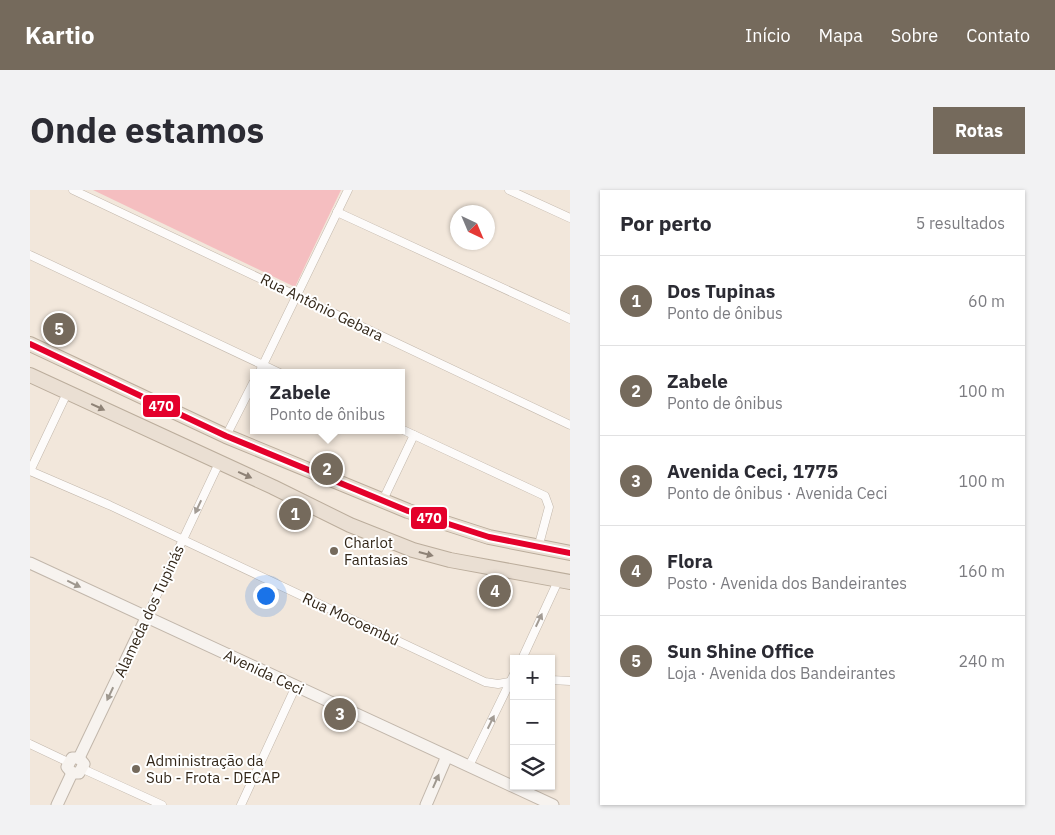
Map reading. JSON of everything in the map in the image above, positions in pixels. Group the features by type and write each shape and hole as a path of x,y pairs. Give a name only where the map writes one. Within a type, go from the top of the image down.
{"highway":[{"path":"30,344 226,436 408,511 490,537 570,553"},
{"path":"30,375 350,525 413,550 450,560 564,582"},
{"path":"30,382 53,387"}],"street":[{"name":"Rua Antônio Gebara","path":"73,190 570,425"},
{"path":"261,369 348,190"},
{"path":"509,190 570,218"},
{"path":"527,198 531,190"},
{"path":"337,212 570,319"},
{"path":"30,255 272,369"},
{"path":"226,436 250,389"},
{"path":"30,471 67,393"},
{"path":"405,431 545,496 550,507 538,548"},
{"path":"383,500 414,435"},
{"name":"Alameda dos Tupinás","path":"57,805 219,463"},
{"name":"Rua Mocoembú","path":"30,471 110,505 485,682 498,684 510,682"},
{"name":"Avenida Ceci","path":"30,563 552,805"},
{"path":"524,655 564,582"},
{"path":"555,680 570,682"},
{"path":"241,805 296,686"},
{"path":"469,766 510,686"},
{"path":"30,744 162,805"},
{"path":"426,805 447,756"}],"shaded area":[{"path":"93,190 341,190 295,287"}],"transit line":[{"name":"470","path":"30,344 226,436 408,511 489,537 570,553"}],"place":[{"name":"Sun Shine Office","path":"59,329"},
{"name":"Zabele","path":"327,469"},
{"name":"Dos Tupinas","path":"295,514"},
{"name":"Charlot Fantasias","path":"334,551"},
{"name":"Flora","path":"495,591"},
{"name":"Avenida Ceci, 1775","path":"340,714"},
{"name":"Administração da Sub - Frota - DECAP","path":"136,769"}]}
